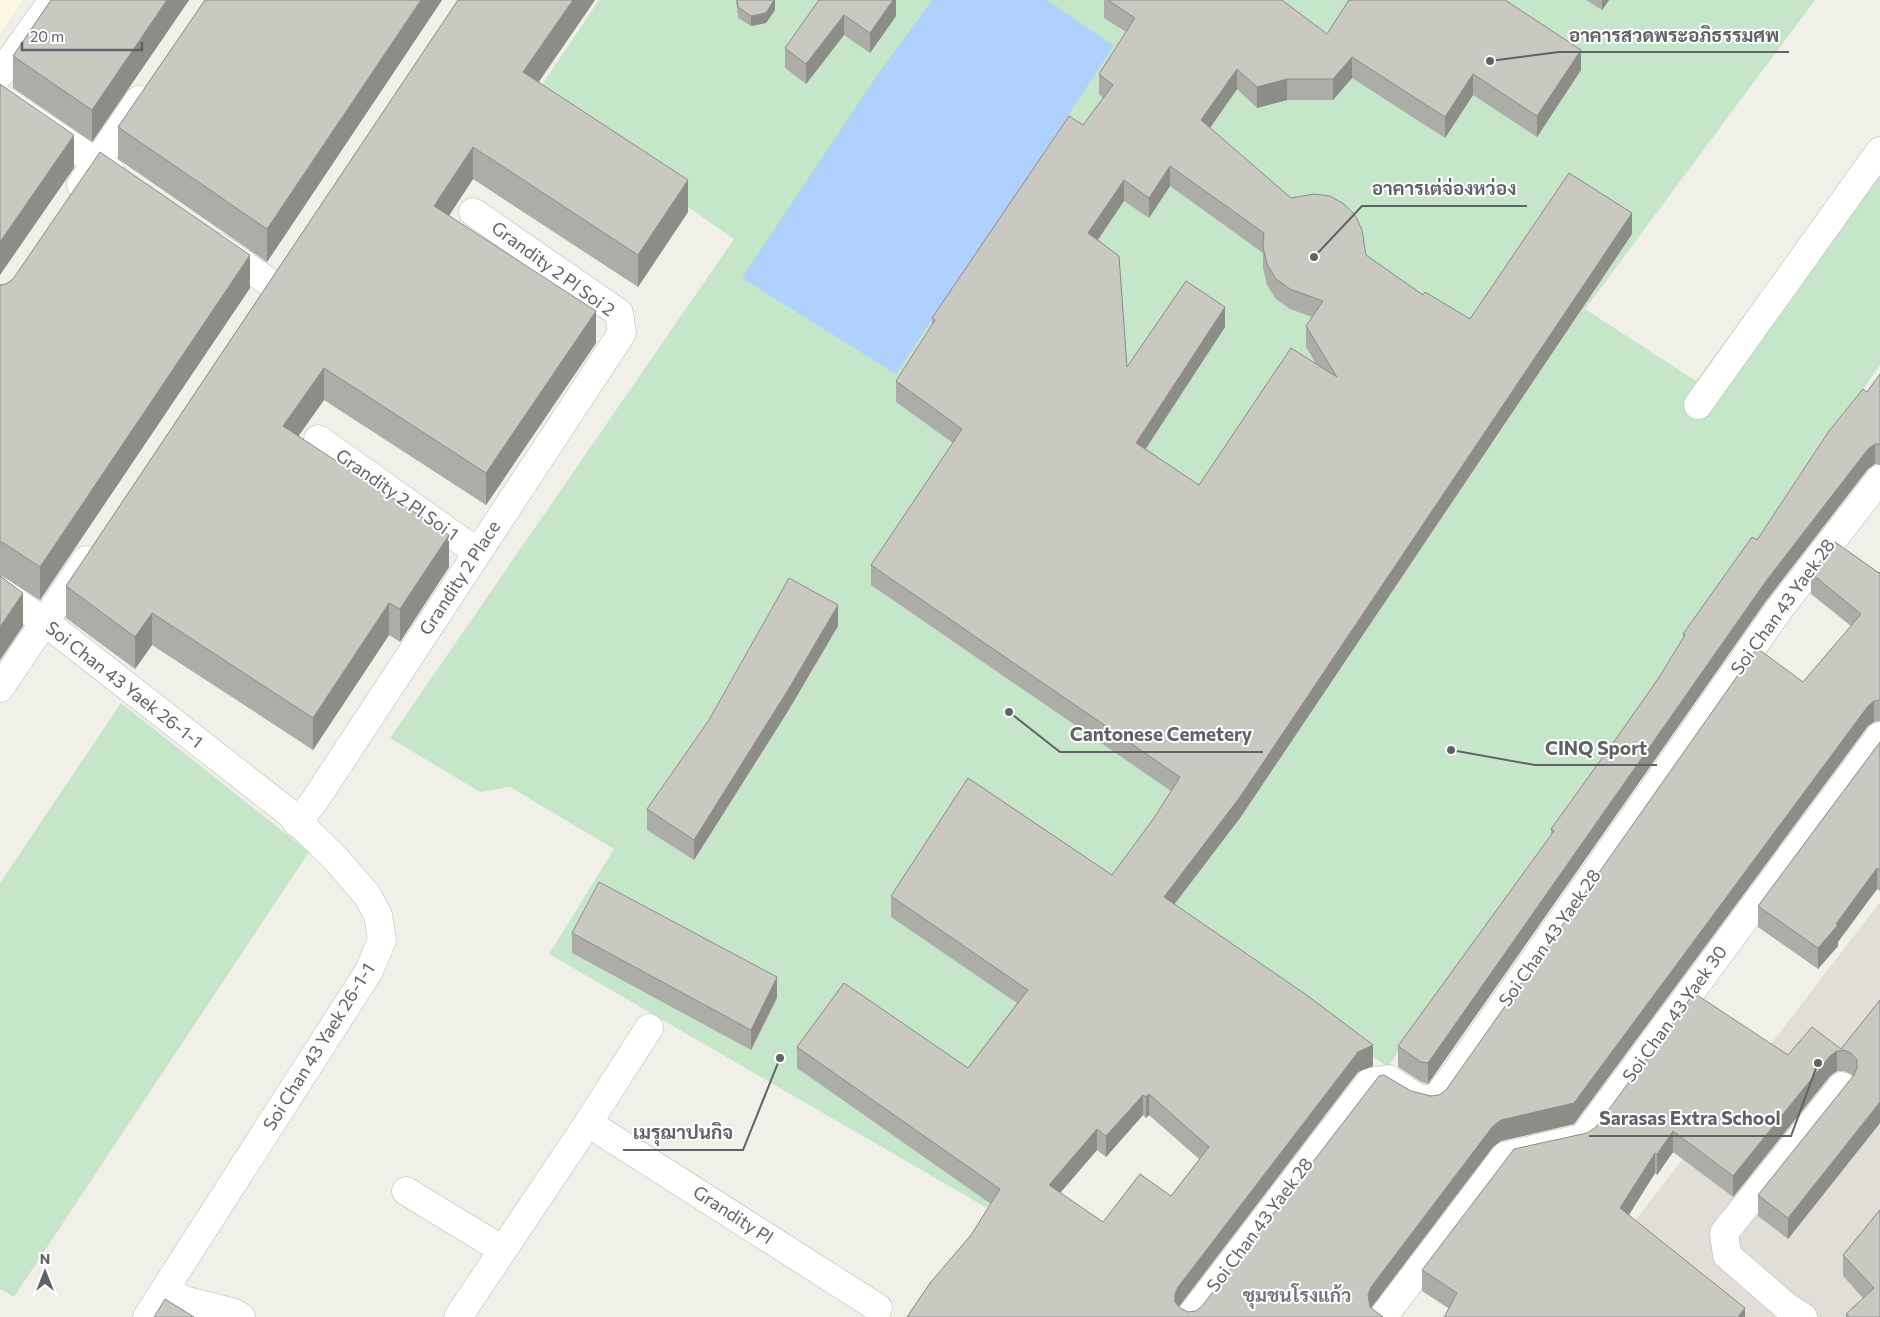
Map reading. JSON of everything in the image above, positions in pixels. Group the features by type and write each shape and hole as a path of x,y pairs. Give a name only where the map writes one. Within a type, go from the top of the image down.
{"street":[{"path":"0,74 53,0"},
{"path":"64,210 152,81"},
{"path":"0,98 128,185"},
{"path":"1698,405 1880,152"},
{"name":"Grandity 2 Pl Soi 2","path":"473,212 619,313 622,333"},
{"path":"200,234 272,284"},
{"path":"255,308 288,259"},
{"name":"Grandity 2 Place","path":"297,823 316,800 476,552 622,333"},
{"name":"Grandity 2 Pl Soi 1","path":"318,439 476,552"},
{"name":"Soi Chan 43 Yaek 28","path":"1190,1317 1370,1082 1388,1079 1415,1097 1434,1101 1457,1071 1778,611 1880,479"},
{"path":"0,688 100,539"},
{"name":"Soi Chan 43 Yaek 26-1-1","path":"0,591 45,622 288,812 297,823 336,859 367,895 378,915 382,940 369,971 181,1302 147,1317"},
{"name":"Soi Chan 43 Yaek 30","path":"1383,1317 1505,1156 1583,1138 1880,736"},
{"path":"458,1317 501,1249 588,1122 649,1028"},
{"path":"1799,1316 1727,1255 1724,1233 1842,1086"},
{"name":"Grandity Pl","path":"588,1122 878,1308"},
{"path":"406,1191 501,1249"},
{"path":"181,1302 232,1312 241,1317"}],"shaded area":[{"path":"0,0 22,0 0,33"},
{"path":"1880,902 1880,1317 1562,1317 1632,1225"}],"green space":[{"path":"599,0 1815,0 1585,309 1696,381 1856,163 1880,178 1880,365 1388,1067 1176,924 987,1208 549,954 614,849 510,787 480,792 390,738 734,239 533,98"},
{"path":"121,703 309,852 14,1297 0,1289 0,883"}],"water":[{"path":"932,0 1047,0 1114,46 896,374 742,278 876,77"}],"building":[{"path":"51,0 167,0 92,110 13,56"},
{"path":"205,0 421,0 267,229 118,127"},
{"path":"458,0 573,0 523,72 688,180 638,255 473,147 434,206 596,311 486,473 324,368 283,426 449,535 400,609 389,603 313,718 152,613 135,637 66,586"},
{"path":"737,0 774,0 766,13 751,16 738,7"},
{"path":"819,0 893,0 870,33 844,15 806,64 785,48"},
{"path":"1108,0 1282,0 1327,34 1349,0 1505,0 1581,50 1537,116 1473,74 1445,117 1352,57 1333,79 1287,79 1257,87 1237,69 1201,120 1291,198 1314,194 1330,196 1344,204 1355,215 1362,230 1366,255 1423,295 1425,292 1470,319 1569,173 1632,213 1240,797 1164,897 1308,996 1373,1045 1358,1052 1178,1287 1175,1294 1175,1302 1180,1308 1188,1312 1196,1311 1202,1306 1379,1076 1384,1075 1411,1091 1431,1096 1439,1095 1446,1090 1757,648 1803,682 1861,614 1811,573 1835,542 1880,572 1880,700 1874,701 1868,706 1574,1103 1501,1120 1493,1126 1371,1287 1368,1295 1370,1307 1383,1317 907,1317 930,1283 971,1235 1000,1189 797,1047 844,983 968,1068 1028,990 891,896 968,778 1112,875 1154,818 1180,777 871,565 962,429 896,381 935,320 932,318 1069,116 1083,125 1113,85 1099,74 1135,18","holes":["1170,166 1264,233 1263,247 1267,264 1276,279 1290,289 1323,301 1306,326 1337,377 1291,348 1199,485 1136,443 1225,307 1186,281 1127,367 1119,256 1088,233 1124,180 1149,198","1149,1094 1209,1147 1171,1196 1140,1174 1103,1222 1049,1185 1097,1129 1106,1136 1143,1095 1146,1097"]},
{"path":"0,84 74,135 0,242"},
{"path":"100,152 250,255 40,567 2,542 0,543 0,285 6,284 13,279"},
{"path":"1880,374 1880,444 1875,444 1868,449 1766,581 1428,1063 1421,1062 1398,1046 1554,831 1551,829 1658,679 1685,635 1683,634 1752,537 1757,540 1829,431 1863,389 1867,392"},
{"path":"0,576 23,593 0,627"},
{"path":"789,578 838,605 788,690 694,840 647,809 709,720"},
{"path":"1880,742 1880,870 1877,868 1836,924 1838,925 1818,948 1758,906"},
{"path":"599,882 777,977 751,1030 572,933"},
{"path":"1694,993 1788,1055 1812,1027 1841,1049 1880,1000 1880,1102 1788,1218 1758,1195 1854,1075 1857,1068 1857,1060 1851,1053 1844,1050 1837,1051 1830,1056 1733,1176 1673,1131 1657,1154 1655,1153 1620,1208 1745,1308 1738,1317 1444,1317 1457,1293 1422,1270 1514,1149 1587,1133 1596,1127"},
{"path":"1880,1210 1880,1317 1850,1317 1846,1314 1874,1288 1843,1255"},
{"path":"165,1299 194,1317 154,1317"}],"place":[{"name":"อาคารสวดพระอภิธรรมศพ","path":"1490,61"},
{"name":"อาคารเต่จ่องหว่อง","path":"1314,257"},
{"name":"Cantonese Cemetery","path":"1009,712"},
{"name":"CINQ Sport","path":"1451,750"},
{"name":"เมรุฌาปนกิจ","path":"780,1058"},
{"name":"Sarasas Extra School","path":"1818,1063"}],"district":[{"name":"ชุมชนโรงแก้ว","path":"1297,1295"}]}
